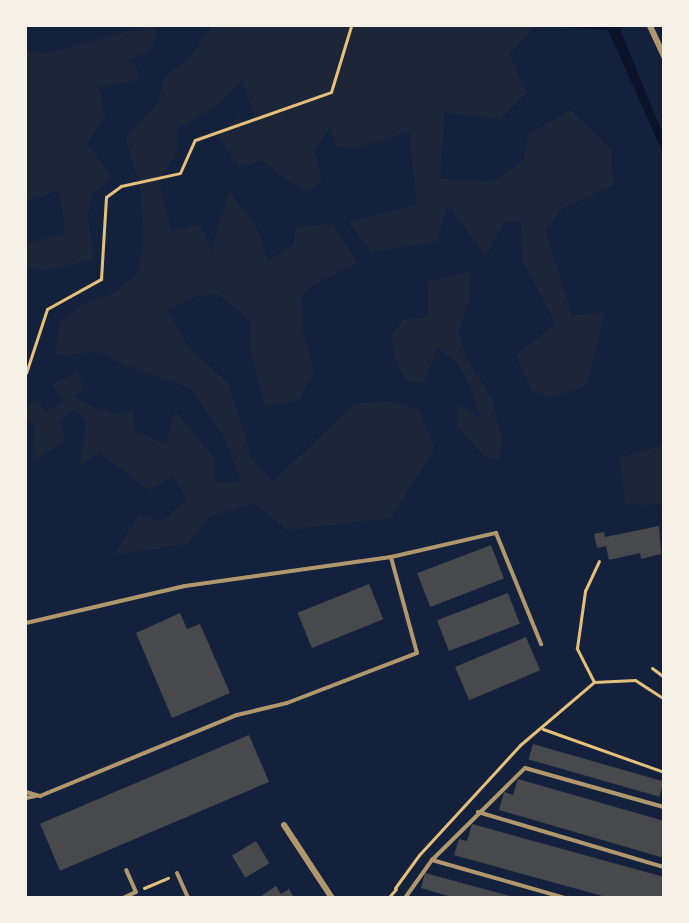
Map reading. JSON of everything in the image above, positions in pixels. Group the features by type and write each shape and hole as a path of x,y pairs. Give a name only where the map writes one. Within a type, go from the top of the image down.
{"street":[{"path":"650,26 663,56"},
{"path":"284,825 332,897"}],"lane":[{"path":"26,622 186,586 391,557 496,532 541,644"},
{"path":"26,798 40,796 237,715 287,703 417,653 391,557"},
{"path":"406,897 432,860 477,812 525,768 663,807"},
{"path":"26,792 40,796"},
{"path":"477,812 663,867"},
{"path":"432,860 565,897"},
{"path":"123,897 136,892 126,870"},
{"path":"177,873 188,897"},
{"path":"406,897 412,897"}],"path":[{"path":"26,373 47,309 101,279 105,197 122,186 180,173 195,140 331,92 351,26"},
{"path":"594,682 577,648 585,591 599,561"},
{"path":"652,668 663,677"},
{"path":"395,888 457,811 520,745 543,729 594,682 635,680 663,699"},
{"path":"543,729 663,772"},
{"path":"136,892 177,873"}],"shaded area":[{"path":"148,26 158,26 153,48 127,61 136,65 139,80 98,87 105,116 87,144 112,177 93,193 88,214 94,259 46,271 26,267 26,244 65,233 59,190 26,201 26,51 44,54"},
{"path":"212,26 535,26 509,55 527,93 500,119 445,113 440,179 492,182 524,160 528,135 570,110 611,149 613,185 563,208 545,230 572,316 605,312 587,384 552,398 532,391 516,355 556,324 523,262 521,220 504,222 486,256 447,204 437,242 372,252 348,222 416,205 410,131 354,149 336,146 330,128 314,151 322,181 309,191 288,181 262,160 239,167 219,136 236,118 257,123 242,80 217,105 177,129 178,148 159,183 171,231 201,225 211,252 229,191 256,226 268,261 293,245 296,227 333,224 357,263 312,285 301,297 304,335 314,372 298,401 265,406 250,349 251,321 218,294 197,296 167,310 188,347 228,383 252,459 272,482 355,404 389,401 418,409 435,448 391,518 287,530 255,503 210,516 188,544 114,555 139,515 162,521 187,500 174,476 149,490 100,453 80,465 86,422 76,409 60,420 65,441 32,461 35,426 26,418 26,408 38,400 46,412 64,401 52,385 78,372 84,387 74,397 95,408 121,415 132,409 135,431 166,445 175,411 215,459 215,484 241,481 225,438 190,388 120,363 101,352 55,356 60,323 82,305 116,292 138,273 143,244 141,191 126,138 157,104 166,75 189,59"},
{"path":"544,26 623,26 621,32 663,134 663,153 608,30"},
{"path":"470,271 469,299 458,332 467,360 492,399 502,441 499,460 484,456 457,426 457,404 481,418 468,381 456,362 437,348 424,383 407,381 397,364 391,335 404,319 428,317 428,282"},
{"path":"663,445 663,505 625,504 620,458"}],"building":[{"path":"659,526 661,554 641,559 640,553 609,560 606,546 597,548 594,534 604,532 605,537"},
{"path":"491,545 504,579 430,607 417,573"},
{"path":"369,584 383,619 312,648 298,613"},
{"path":"508,593 520,624 449,651 437,620"},
{"path":"180,613 187,629 200,624 230,693 172,718 136,633"},
{"path":"526,637 540,670 469,700 455,667"},
{"path":"249,735 269,782 60,871 40,824"},
{"path":"533,744 664,781 659,797 529,759"},
{"path":"518,779 664,821 664,858 499,810 504,792 513,795"},
{"path":"472,824 664,877 664,898 610,898 454,855 459,839 467,841"},
{"path":"256,841 269,863 245,878 232,855"},
{"path":"425,873 514,898 455,898 421,888"},
{"path":"276,886 281,894 289,889 293,896 258,898"}]}
